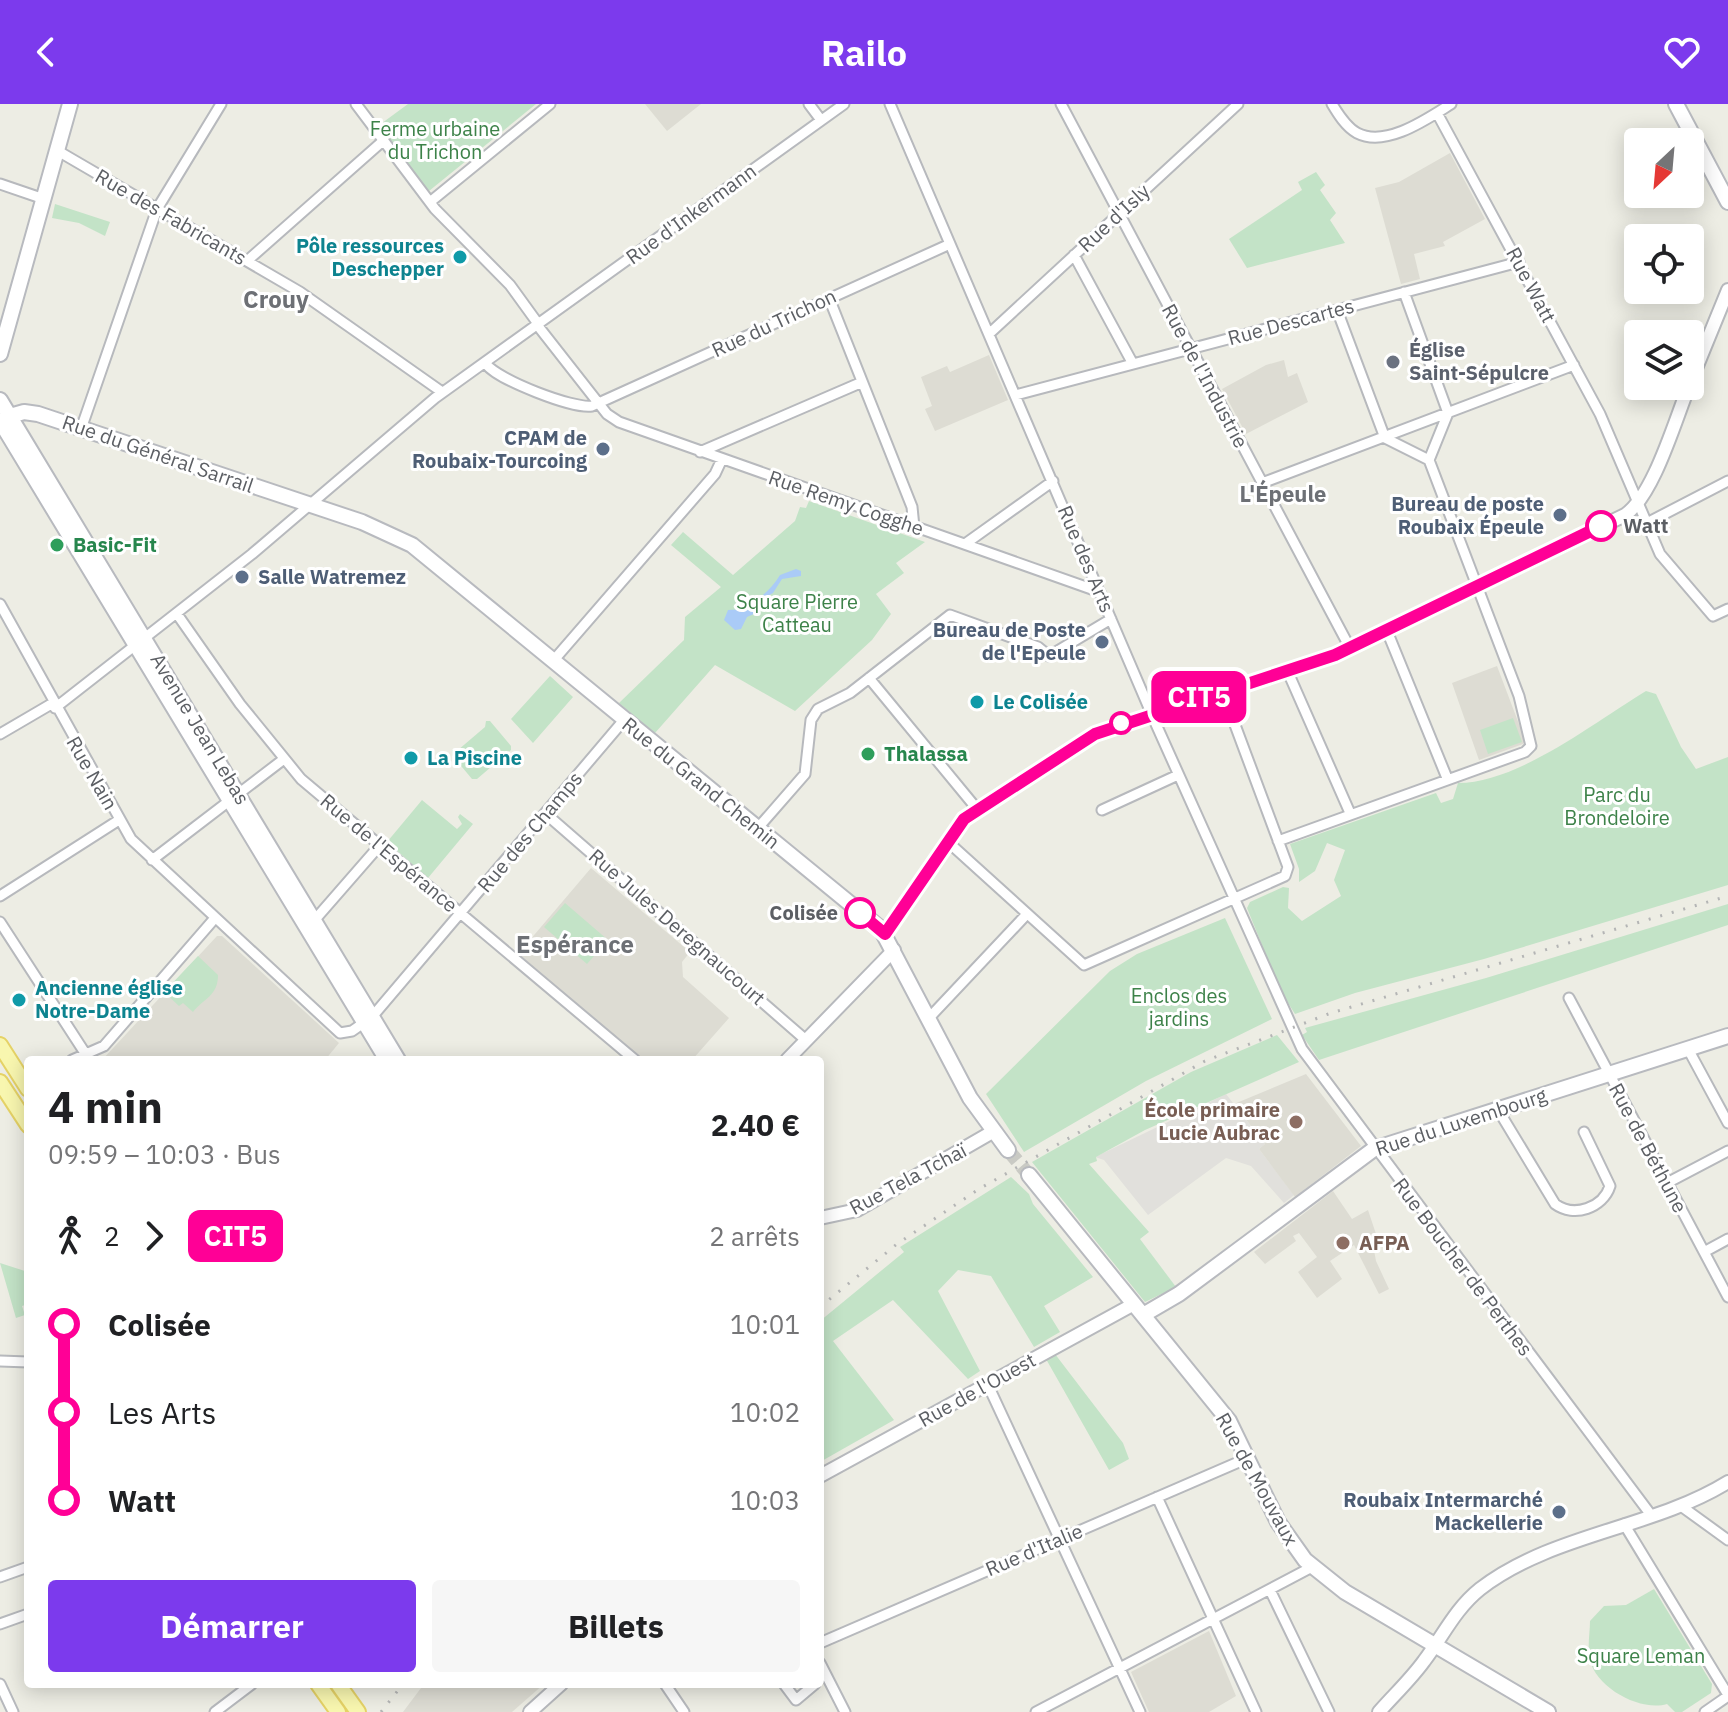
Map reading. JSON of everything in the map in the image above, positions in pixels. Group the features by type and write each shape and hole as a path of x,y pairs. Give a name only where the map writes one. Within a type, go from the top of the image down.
{"main road":[{"path":"0,354 3,332 70,104"},
{"path":"1676,104 1727,199"},
{"name":"Avenue Jean Lebas","path":"0,400 5,419 311,924 368,1020 385,1056"},
{"name":"Rue du Général Sarrail","path":"5,419 33,412 306,504"},
{"name":"Rue du Grand Chemin","path":"306,504 406,541 885,934 967,1093 1008,1150"},
{"name":"Avenue Jean Lebas","path":"368,1020 395,1056"},
{"name":"Rue du Luxembourg","path":"1139,1310 1179,1294 1374,1149 1728,1036"},
{"path":"0,1045 24,1082"},
{"path":"0,1082 4,1098 24,1120"},
{"name":"Rue de Mouvaux","path":"1029,1175 1224,1415 1285,1534 1312,1567 1345,1592 1548,1712"},
{"path":"320,1688 333,1710"},
{"path":"339,1688 357,1710"}],"street":[{"path":"81,429 157,209 221,104"},
{"path":"356,104 430,202 510,285 599,404"},
{"path":"430,202 550,104"},
{"path":"809,104 821,120"},
{"name":"Rue d'Inkermann","path":"0,734 54,706 177,614 285,527 306,504 442,392 486,364 844,104"},
{"name":"Rue des Arts","path":"890,104 1151,714 1284,1013"},
{"name":"Rue de l'Industrie","path":"1061,104 1350,648"},
{"path":"1222,104 1228,113"},
{"name":"Rue d'Isly","path":"990,333 1238,104"},
{"path":"1332,104 1353,131 1369,136 1410,128 1451,104"},
{"name":"Rue Watt","path":"1437,113 1609,432 1645,524 1668,566 1713,616 1728,609"},
{"path":"247,261 384,140"},
{"name":"Rue des Fabricants","path":"58,151 308,297 442,392"},
{"path":"0,184 44,199"},
{"name":"Rue du Trichon","path":"599,404 950,244"},
{"path":"1074,255 1133,364"},
{"name":"Rue Descartes","path":"1016,395 1519,262"},
{"path":"1278,841 1525,752 1531,746 1519,696 1429,460 1448,413 1404,292"},
{"path":"1704,348 1727,294"},
{"path":"829,298 860,383 912,507 914,527"},
{"path":"1337,310 1385,438 1429,460"},
{"path":"486,364 501,377 574,405 599,404"},
{"path":"1262,483 1574,365"},
{"path":"700,452 860,383"},
{"path":"885,934 947,841 977,809 1095,734 1350,648 1625,515 1637,505 1682,400"},
{"name":"Rue Remy Cogghe","path":"599,404 619,422 1100,592"},
{"path":"553,661 705,485 722,459"},
{"path":"965,544 1053,481"},
{"path":"1645,524 1728,481"},
{"name":"Rue Nain","path":"0,604 54,706 136,846 337,1032 348,1033 368,1020"},
{"name":"Rue de l'Espérance","path":"177,614 228,689 284,759 341,813 630,1056"},
{"path":"757,829 805,774 811,720 818,709 869,678 950,615 1038,647 1049,656 1111,619"},
{"path":"1387,631 1447,778"},
{"path":"1287,670 1350,813"},
{"path":"869,678 977,809"},
{"path":"947,841 1084,965 1285,876 1288,867 1222,690"},
{"name":"Rue des Champs","path":"368,1020 462,914 624,720"},
{"path":"152,860 284,759"},
{"path":"1102,810 1178,775"},
{"name":"Rue Jules Deregnaucourt","path":"546,814 807,1041"},
{"path":"0,896 119,820"},
{"path":"311,924 380,845"},
{"path":"928,1019 1027,914"},
{"path":"79,1056 106,1044 215,918"},
{"path":"0,922 85,1053"},
{"path":"791,1056 894,950"},
{"name":"Rue de Béthune","path":"1569,998 1728,1297"},
{"name":"Rue Boucher de Perthes","path":"1284,1013 1308,1060 1651,1515"},
{"path":"1688,1049 1728,1123"},
{"path":"4,1098 24,1088"},
{"path":"1497,1108 1555,1204 1565,1210 1582,1210 1595,1205 1610,1186 1584,1132"},
{"name":"Rue Tela Tchaï","path":"824,1217 857,1210 994,1131"},
{"path":"1667,1183 1728,1151"},
{"path":"1704,1252 1728,1239"},
{"name":"Rue de l'Ouest","path":"824,1474 987,1383 1139,1310"},
{"path":"0,1361 24,1362"},
{"path":"987,1383 1140,1712"},
{"name":"Rue d'Italie","path":"824,1641 1248,1458"},
{"path":"1379,1712 1435,1645 1459,1609 1491,1582 1580,1539 1681,1506 1728,1482"},
{"path":"1157,1497 1256,1712"},
{"path":"1681,1506 1728,1540"},
{"path":"1629,1522 1728,1696 1705,1712"},
{"path":"1036,1712 1050,1709 1212,1616 1312,1567"},
{"path":"0,1577 24,1568"},
{"path":"1270,1590 1329,1712"},
{"path":"0,1624 24,1615"},
{"path":"824,1679 845,1712"},
{"path":"0,1684 13,1712"},
{"path":"215,1712 247,1688"},
{"path":"530,1712 557,1688"},
{"path":"668,1688 684,1712"},
{"path":"787,1688 796,1700 810,1688"}],"shaded area":[{"path":"645,104 701,104 667,131"},
{"path":"1450,153 1485,219 1443,242 1445,246 1414,254 1420,279 1401,284 1375,188 1399,182"},
{"path":"989,355 1008,400 935,431 925,409 932,406 921,377 947,366 950,372"},
{"path":"1284,360 1288,377 1297,373 1308,402 1246,434 1222,389 1266,365"},
{"path":"1497,666 1525,740 1523,744 1479,760 1452,683"},
{"path":"591,868 690,952 682,962 683,977 729,1018 696,1056 638,1056 518,954"},
{"path":"217,936 222,936 339,1043 328,1056 106,1056"},
{"name":"École primaire Lucie Aubrac","path":"1306,1074 1361,1146 1295,1197 1259,1149 1265,1144 1234,1104"},
{"path":"1226,1094 1265,1144 1259,1149 1294,1195 1284,1203 1251,1166 1226,1158 1148,1215 1104,1160 1095,1157"},
{"name":"AFPA","path":"1333,1191 1352,1219 1368,1210 1380,1246 1374,1250 1376,1261 1389,1289 1379,1294 1354,1245 1330,1261 1342,1279 1317,1298 1298,1272 1317,1257 1299,1233 1293,1236 1296,1241 1265,1264 1254,1252"},
{"path":"1209,1631 1236,1696 1209,1712 1149,1712 1131,1672"},
{"path":"421,1688 539,1688 512,1712 403,1712"}],"green space":[{"name":"Ferme urbaine du Trichon","path":"408,104 536,104 429,191 378,126"},
{"path":"1316,172 1325,185 1320,190 1336,213 1330,220 1345,243 1247,268 1229,239 1302,190 1298,182"},
{"path":"55,204 110,222 105,236 79,223 52,218"},
{"name":"Square Pierre Catteau","path":"809,501 925,542 896,563 904,573 876,594 891,614 872,640 795,711 715,665 655,733 619,703 684,640 685,617 721,587 671,545 683,532 733,575 795,521 800,507 806,508"},
{"path":"550,676 573,697 533,743 511,719"},
{"name":"Parc du Brondeloire","path":"1646,691 1656,694 1681,747 1696,769 1728,757 1728,885 1484,959 1355,993 1295,1014 1281,992 1247,908 1250,902 1283,887 1289,888 1288,908 1302,921 1341,896 1334,880 1345,850 1327,843 1315,871 1299,882 1299,869 1290,844 1436,793 1441,803 1453,799 1458,783 1505,773 1530,762"},
{"path":"1513,718 1522,742 1488,754 1480,730"},
{"path":"486,721 490,721 511,750 477,779 472,779 452,755 452,750 458,750 485,727"},
{"path":"422,800 457,829 462,824 458,817 460,814 473,824 428,878 387,842"},
{"path":"565,903 608,940 587,964 544,927"},
{"path":"1728,904 1728,925 1319,1060 1302,1035 1307,1032 1305,1028 1486,978"},
{"name":"Enclos des jardins","path":"1225,918 1272,1019 1146,1081 1024,1152 986,1094 1110,971 1137,954"},
{"path":"198,956 218,975 216,988 193,1012 183,1003 179,1006 164,992"},
{"path":"1277,1035 1299,1062 1145,1130 1089,1164 1149,1232 1140,1239 1176,1287 1145,1302 1032,1162 1191,1072"},
{"path":"1011,1177 1029,1194 1033,1204 1093,1277 1044,1306 1060,1332 1034,1347 991,1276 958,1270 938,1291 980,1371 968,1379 893,1300 833,1341 894,1420 824,1460 824,1318 904,1252 900,1247"},
{"path":"0,1263 24,1271 24,1315 16,1318"},
{"path":"1055,1354 1123,1443 1129,1459 1109,1470 1046,1359"},
{"name":"Square Leman","path":"1654,1589 1712,1684 1711,1693 1682,1712 1675,1712 1667,1704 1656,1706 1621,1696 1601,1680 1590,1660 1590,1621 1604,1606 1626,1605"}],"water":[{"path":"796,569 801,571 801,576 782,579 773,593 759,601 756,613 747,617 741,629 735,630 724,620 728,610 747,609 780,575"}],"tunnel":[{"path":"1008,1150 1029,1175"}],"railway":[{"path":"824,1304 897,1244 979,1189 1205,1061 1331,1013 1728,896"},
{"path":"381,1712 400,1688"}],"bus line":[{"name":"CIT5","path":"860,913 885,934 964,819 1095,734 1120,723 1335,655 1601,526"}],"place":[{"name":"Pôle ressources Deschepper","path":"460,257"},
{"name":"Église Saint-Sépulcre","path":"1393,362"},
{"name":"CPAM de Roubaix-Tourcoing","path":"603,449"},
{"name":"Bureau de poste Roubaix Épeule","path":"1560,515"},
{"name":"Watt","path":"1601,526"},
{"name":"Basic-Fit","path":"57,545"},
{"name":"Salle Watremez","path":"242,577"},
{"name":"Bureau de Poste de l'Epeule","path":"1102,642"},
{"name":"Le Colisée","path":"977,702"},
{"name":"Thalassa","path":"868,754"},
{"name":"La Piscine","path":"411,758"},
{"name":"Colisée","path":"860,913"},
{"name":"Ancienne église Notre-Dame","path":"19,1000"},
{"name":"École primaire Lucie Aubrac","path":"1296,1122"},
{"name":"AFPA","path":"1343,1243"},
{"name":"Roubaix Intermarché Mackellerie","path":"1559,1512"}],"district":[{"name":"Crouy","path":"276,300"},
{"name":"L'Épeule","path":"1283,494"},
{"name":"Espérance","path":"575,945"}]}
